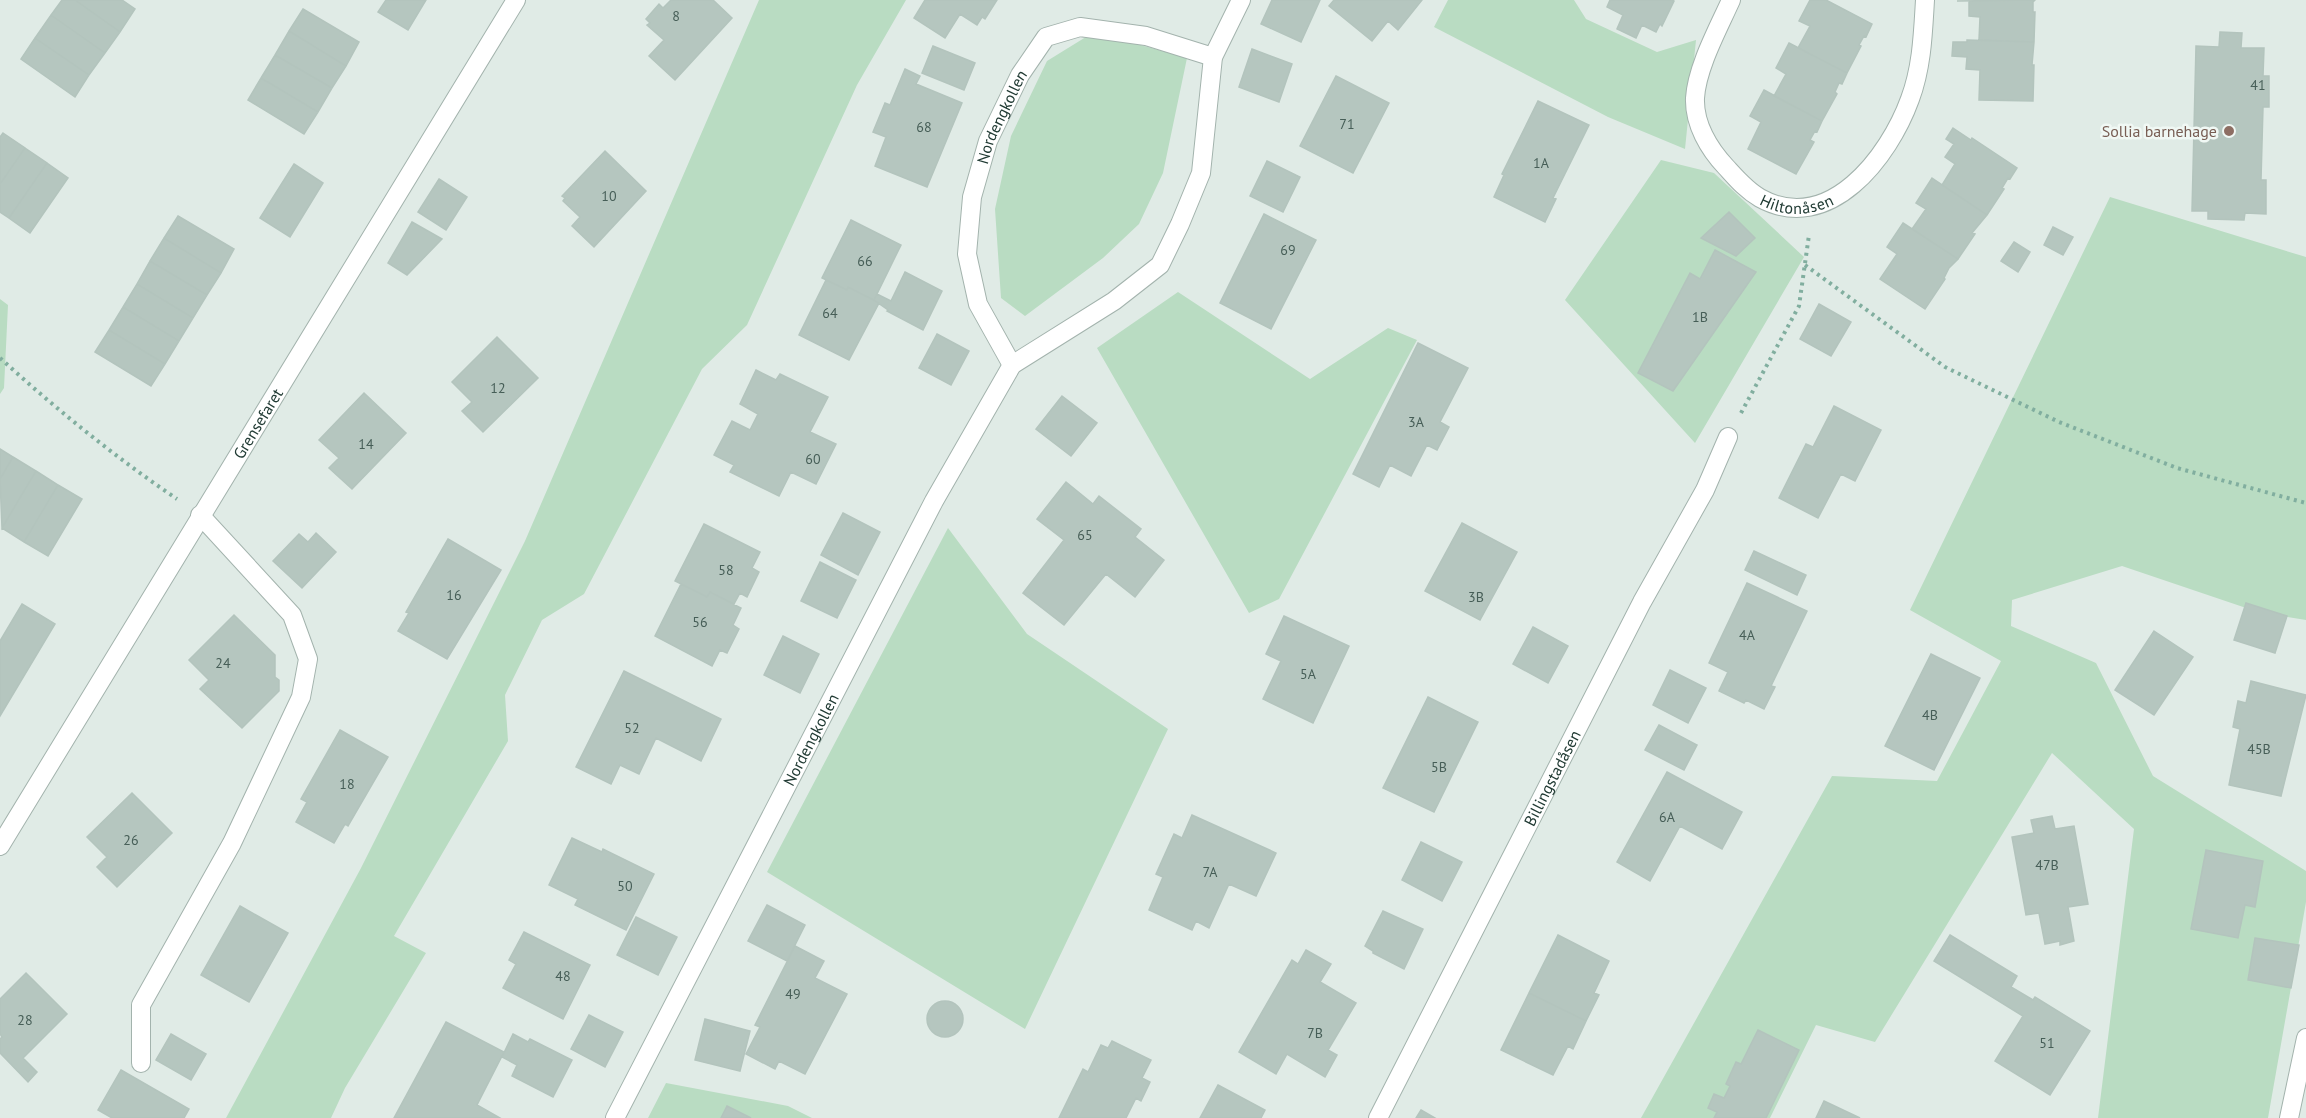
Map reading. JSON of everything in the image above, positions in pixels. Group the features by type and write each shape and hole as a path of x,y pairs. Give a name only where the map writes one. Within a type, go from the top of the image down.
{"street":[{"name":"Grensefaret","path":"0,846 516,0"},
{"name":"Nordengkollen","path":"615,1118 934,501 1012,365 1114,301 1160,265 1201,173 1213,57 1241,0"},
{"name":"Hiltonåsen","path":"1731,0 1711,44 1695,99 1697,118 1706,141 1740,183 1760,198 1788,208 1812,206 1832,199 1855,184 1887,144 1901,121 1911,97 1920,62 1925,0"},
{"name":"Nordengkollen","path":"1012,365 978,304 967,254 972,197 988,141 1020,75 1046,37 1080,27 1146,36 1213,57"},
{"name":"Billingstadåsen","path":"1378,1118 1642,602 1705,490 1728,437"},
{"path":"141,1063 141,1005 242,822 302,698 308,659 292,615 200,515"},
{"path":"2289,1118 2306,1038"}],"path":[{"path":"1728,437 1799,306 1812,206"},
{"path":"1805,265 1945,367 2049,417 2177,468 2306,503"},
{"path":"0,358 50,403 145,478 200,515"}],"green space":[{"path":"759,0 906,0 857,85 747,325 702,369 584,594 542,620 505,695 508,741 394,936 426,953 345,1088 331,1118 226,1118 361,868 525,541"},
{"path":"1448,0 1574,0 1586,19 1657,52 1696,40 1685,149 1608,117 1434,27"},
{"path":"1094,32 1187,58 1163,173 1139,224 1103,258 1025,316 1001,298 995,209 1011,136 1047,61"},
{"path":"1661,160 1714,173 1804,257 1695,443 1565,300"},
{"path":"2110,197 2306,257 2306,620 2258,612 2122,566 2012,600 2011,626 2096,663 2153,776 2306,871 2306,902 2268,1118 2098,1118 2134,829 2052,753 1875,1042 1816,1025 1770,1118 1641,1118 1832,776 1937,781 2001,661 1910,610"},
{"path":"1178,292 1310,379 1388,328 1417,340 1279,599 1249,613 1097,348"},
{"path":"0,299 8,305 4,388 0,394"},
{"path":"948,528 1027,634 1168,729 1025,1029 767,872"},
{"path":"666,1083 788,1106 812,1118 648,1118"}],"building":[{"path":"62,0 75,0 120,32 105,53 51,15"},
{"path":"75,0 122,0 135,9 120,32"},
{"path":"386,0 426,0 408,30 378,12"},
{"path":"671,0 713,0 732,18 675,80 649,56 664,40 647,25 650,23 646,19 659,4 663,8"},
{"path":"925,0 997,0 985,19 982,17 977,25 960,14 945,38 914,18"},
{"path":"1272,0 1320,0 1301,42 1261,24"},
{"path":"1334,0 1422,0 1398,30 1388,21 1372,41 1329,6"},
{"path":"1610,0 1674,1 1662,26 1660,24 1656,32 1642,25 1636,38 1617,29 1623,15 1607,7"},
{"path":"1810,0 1826,0 1872,24 1859,45 1861,46 1847,73 1798,48 1810,26 1799,21"},
{"path":"2035,0 2033,2 2034,42 1979,40 1980,17 1969,16 1969,1 1957,1"},
{"path":"303,9 359,42 346,66 289,31"},
{"path":"51,15 105,53 89,75 35,38"},
{"path":"289,31 346,66 332,88 275,55"},
{"path":"2220,32 2242,33 2241,48 2264,48 2263,76 2269,76 2269,107 2263,107 2261,180 2266,180 2266,214 2245,213 2244,220 2208,219 2208,211 2192,211 2196,46 2219,47"},
{"path":"35,38 89,75 75,97 21,59"},
{"path":"1967,40 2034,42 2033,101 1979,100 1980,70 1966,69 1967,57 1952,56 1953,42 1967,42"},
{"path":"1789,43 1847,73 1842,84 1839,83 1835,92 1837,94 1822,121 1774,96 1786,74 1776,68"},
{"path":"933,46 975,63 964,90 922,73"},
{"path":"1252,49 1292,64 1279,102 1239,87"},
{"path":"275,55 332,88 318,112 261,78"},
{"path":"905,69 920,76 916,84 962,103 927,187 875,166 886,137 873,132 885,103 890,105"},
{"path":"1336,76 1389,103 1353,173 1300,146"},
{"path":"261,78 318,112 304,134 248,100"},
{"path":"1764,90 1822,121 1810,140 1814,142 1796,174 1748,149 1761,122 1750,116"},
{"path":"1538,101 1589,125 1553,198 1556,199 1545,222 1494,197 1504,175 1502,174"},
{"path":"1953,128 2017,168 2010,179 2008,178 2002,188 2004,189 1987,215 1942,185 1955,164 1945,157 1954,144 1946,139"},
{"path":"3,133 25,148 0,184 0,137"},
{"path":"25,148 47,163 9,218 0,212 0,184"},
{"path":"605,151 646,191 594,247 572,226 580,217 563,201 565,198 562,196"},
{"path":"1267,161 1300,177 1283,212 1250,196"},
{"path":"47,163 68,178 30,233 9,218"},
{"path":"294,164 323,183 290,237 260,218"},
{"path":"1932,178 1987,215 1972,233 1975,234 1958,259 1912,229 1926,209 1916,203"},
{"path":"439,179 467,197 446,230 418,212"},
{"path":"1729,212 1755,238 1736,256 1701,238"},
{"path":"1264,214 1316,240 1271,329 1220,303"},
{"path":"178,216 234,249 221,273 164,238"},
{"path":"851,220 901,245 874,300 848,287 847,290 822,278"},
{"path":"412,222 442,239 407,275 388,263"},
{"path":"1903,223 1958,259 1949,268 1945,279 1925,309 1880,279 1897,254 1887,247"},
{"path":"2053,227 2073,237 2063,255 2044,245"},
{"path":"164,238 221,273 207,295 150,261"},
{"path":"2014,242 2030,252 2018,272 2001,261"},
{"path":"1715,250 1756,272 1673,391 1638,373 1690,273 1700,279"},
{"path":"150,261 207,295 193,318 137,284"},
{"path":"905,272 942,291 923,330 887,311 874,300 877,294 891,301"},
{"path":"826,280 847,290 848,287 879,303 849,360 799,335"},
{"path":"137,284 193,318 179,341 123,307"},
{"path":"1819,304 1851,322 1831,356 1800,339"},
{"path":"123,307 179,341 165,364 109,330"},
{"path":"109,330 165,364 151,386 95,352"},
{"path":"937,334 969,351 951,385 919,368"},
{"path":"497,337 538,378 483,432 462,411 472,402 452,382"},
{"path":"1418,343 1468,368 1440,422 1449,427 1437,450 1427,445 1411,476 1390,465 1379,487 1353,474"},
{"path":"756,370 776,380 780,374 828,397 810,432 836,444 816,484 791,472 779,496 730,472 734,465 714,455 732,421 750,430 758,414 740,404"},
{"path":"364,393 406,433 352,489 329,468 339,458 319,440"},
{"path":"1062,396 1097,423 1071,456 1036,429"},
{"path":"1834,406 1881,430 1855,481 1841,474 1818,518 1779,498 1806,444 1813,447"},
{"path":"0,449 13,457 0,479"},
{"path":"13,457 36,471 2,528 0,479"},
{"path":"36,471 58,485 24,542 2,528"},
{"path":"1066,482 1093,504 1099,496 1141,529 1135,537 1164,560 1135,597 1106,574 1064,625 1023,593 1064,540 1037,519"},
{"path":"58,485 82,499 48,556 24,542"},
{"path":"843,513 880,532 858,575 821,555"},
{"path":"1462,523 1517,552 1480,620 1425,591"},
{"path":"704,524 760,552 752,568 759,572 747,597 740,593 734,604 710,592 707,597 675,581"},
{"path":"316,533 336,552 302,588 273,561 299,534 308,542"},
{"path":"448,539 501,570 447,659 398,631 409,613 406,612"},
{"path":"1754,551 1806,575 1797,595 1745,570"},
{"path":"820,562 856,580 837,618 801,601"},
{"path":"1747,583 1807,611 1771,686 1775,687 1764,709 1746,700 1744,703 1719,691 1728,672 1709,663"},
{"path":"681,584 707,597 710,592 741,608 733,625 739,629 727,653 720,650 712,666 655,636"},
{"path":"2246,603 2287,616 2275,653 2234,640"},
{"path":"22,604 55,624 0,716 0,641"},
{"path":"234,615 275,655 275,677 279,680 279,691 242,728 200,689 209,680 189,660"},
{"path":"1284,616 1349,646 1313,723 1263,699 1281,661 1266,654"},
{"path":"1533,627 1568,646 1548,683 1513,664"},
{"path":"2154,631 2193,657 2154,715 2115,690"},
{"path":"783,636 819,654 800,693 764,675"},
{"path":"1931,654 1980,678 1934,770 1885,746"},
{"path":"1670,670 1706,688 1688,723 1653,705"},
{"path":"624,671 721,719 701,761 656,738 639,774 620,765 611,784 576,767"},
{"path":"2251,681 2306,695 2281,796 2229,785 2240,729 2233,727 2238,701 2246,703"},
{"path":"1428,697 1478,722 1434,812 1383,788"},
{"path":"1659,725 1697,745 1684,770 1645,750"},
{"path":"340,730 388,757 348,826 345,824 334,843 296,822 307,802 301,799"},
{"path":"1667,772 1742,812 1722,849 1680,826 1650,881 1617,862"},
{"path":"132,793 172,833 117,887 97,867 107,857 87,837"},
{"path":"1192,815 1276,853 1256,896 1229,884 1209,928 1196,921 1192,930 1149,910 1163,877 1156,874 1174,834 1182,838"},
{"path":"2052,816 2055,829 2074,826 2088,904 2068,907 2074,941 2060,945 2060,941 2045,944 2039,913 2026,915 2012,837 2034,833 2031,820"},
{"path":"572,838 602,852 603,849 654,874 626,930 575,905 578,899 549,885"},
{"path":"1421,842 1462,862 1442,901 1402,880"},
{"path":"2206,850 2263,861 2255,907 2245,905 2238,938 2191,929"},
{"path":"767,905 805,925 787,961 748,941"},
{"path":"240,906 288,933 249,1002 201,975"},
{"path":"1383,911 1423,929 1404,969 1373,953 1365,946"},
{"path":"636,917 677,937 658,975 617,955"},
{"path":"524,932 590,965 563,1019 503,988 516,964 509,960"},
{"path":"1558,935 1609,961 1594,993 1599,995 1586,1021 1529,993"},
{"path":"1950,935 2017,976 2011,987 2033,1000 2035,997 2090,1031 2050,1095 1995,1061 2023,1016 1934,961"},
{"path":"2255,938 2299,945 2291,988 2248,980"},
{"path":"795,946 824,961 815,978 847,994 805,1074 779,1061 775,1069 746,1054 760,1027 755,1025"},
{"path":"1306,950 1331,964 1320,982 1356,1003 1328,1050 1337,1055 1325,1077 1287,1054 1276,1074 1239,1052 1292,960 1298,964"},
{"path":"26,973 67,1014 23,1058 37,1072 28,1082 0,1053 2,1037 0,1034 0,999"},
{"path":"1529,993 1586,1021 1573,1049 1568,1046 1553,1075 1501,1050"},
{"path":"945,1001 958,1006 963,1019 958,1032 945,1037 932,1032 927,1019 932,1006"},
{"path":"589,1015 623,1032 605,1067 571,1049"},
{"path":"705,1019 750,1031 740,1071 695,1060"},
{"path":"446,1022 504,1052 477,1105 500,1118 394,1118"},
{"path":"1758,1030 1799,1050 1766,1118 1714,1118 1717,1112 1708,1108 1714,1094 1724,1098 1730,1086 1726,1084 1736,1062 1741,1064"},
{"path":"171,1034 206,1054 191,1080 156,1060"},
{"path":"513,1034 528,1042 530,1039 572,1060 553,1097 512,1076 517,1065 502,1057"},
{"path":"1112,1041 1151,1060 1142,1078 1150,1082 1141,1101 1136,1098 1126,1118 1059,1118 1083,1069 1088,1072 1101,1045 1108,1048"},
{"path":"121,1070 189,1109 184,1118 112,1118 98,1110"},
{"path":"1218,1085 1265,1110 1261,1118 1200,1118"},
{"path":"1824,1101 1860,1118 1816,1118"},
{"path":"727,1106 751,1118 721,1118"},
{"path":"1421,1110 1435,1118 1416,1118"}],"place":[{"name":"Sollia barnehage","path":"2229,131"}]}
